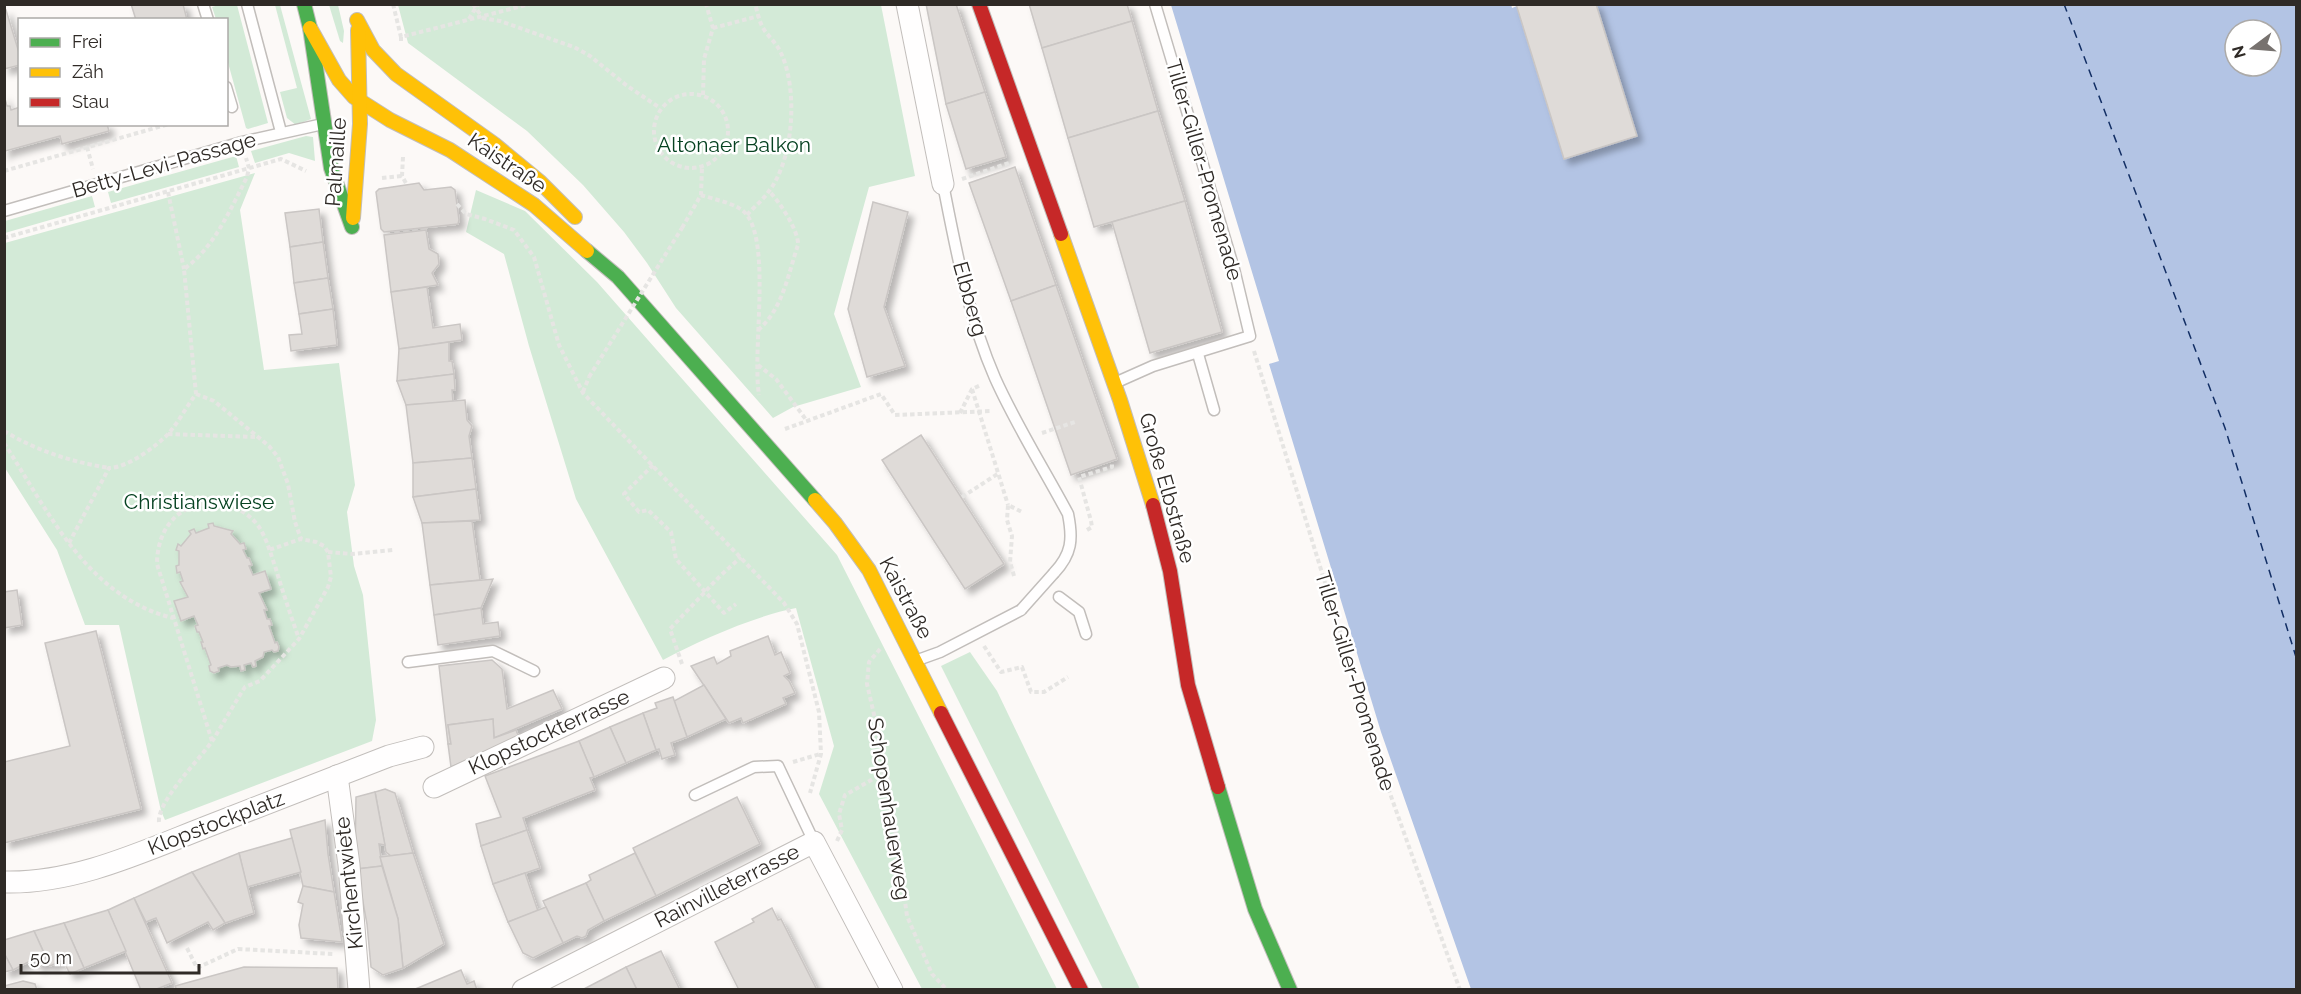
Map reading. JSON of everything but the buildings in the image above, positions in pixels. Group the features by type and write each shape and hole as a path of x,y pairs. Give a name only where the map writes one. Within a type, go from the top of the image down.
{"street":[{"name":"Palmaille","path":"304,4 310,28 331,168 352,227 357,179 362,69 356,4"},
{"name":"Elbberg","path":"907,4 949,183"},
{"name":"Große Elbstraße","path":"979,4 1007,91 1114,384 1166,552 1181,654 1192,699 1255,909 1290,990"},
{"name":"Kaistraße","path":"357,20 373,51 396,74 475,129 540,182 580,223 618,277 853,546 869,570 1081,990"},
{"name":"Palmaille","path":"310,28 339,80 361,101"},
{"name":"Kaistraße","path":"362,69 373,68 396,74"},
{"path":"339,80 362,69"},
{"name":"Palmaille","path":"324,124 328,96 339,80"},
{"name":"Kaistraße","path":"361,101 390,120 450,150 534,205 618,277"},
{"name":"Klopstockterrasse","path":"434,787 664,678"},
{"name":"Klopstockplatz","path":"4,882 31,883 84,871 162,844 389,756 423,747"},
{"name":"Kirchentwiete","path":"337,776 358,955 359,990"},
{"name":"Rainvilleterrasse","path":"523,990 814,842 892,990"}],"lane":[{"path":"247,4 277,133"},
{"name":"Tiller-Giller-Promenade","path":"1155,4 1234,269 1250,336 1198,354"},
{"path":"228,94 232,107"},
{"name":"Betty-Levi-Passage","path":"4,211 277,133 324,124"},
{"name":"Elbberg","path":"915,661 940,652 1021,610 1065,562 1072,532 1068,514 996,378 979,335 963,280 949,183"},
{"path":"1114,384 1153,366 1198,354 1214,410"},
{"path":"1059,597 1079,612 1086,634"},
{"path":"408,662 493,651 534,670"},
{"path":"695,795 754,767 778,766 814,842"}],"path":[{"path":"393,4 401,37 400,44"},
{"path":"401,37 530,4"},
{"path":"703,95 704,59 713,28 706,4"},
{"path":"747,215 769,191 777,178 785,155 792,93 791,80 781,52 764,30 755,4"},
{"path":"468,20 476,6"},
{"path":"476,6 480,17"},
{"path":"713,28 759,16"},
{"path":"480,17 500,21 574,47 590,56 626,85 660,108"},
{"path":"691,93 703,95 713,101 721,109 728,132 721,154 702,167 690,169 678,167 668,161 660,153 653,130 660,108 679,95 691,93"},
{"path":"4,171 162,126"},
{"path":"395,151 403,158 402,176 407,185"},
{"path":"949,183 1032,155"},
{"path":"184,270 196,261 221,227 247,177 249,168 246,157"},
{"path":"4,238 280,159 307,171"},
{"path":"583,393 589,377 701,195 702,167"},
{"path":"758,330 782,297 799,240 786,217 784,208 769,191"},
{"path":"4,431 40,450 64,459 109,468 124,466 168,434 196,394 184,270 168,192"},
{"path":"701,195 737,208 747,215 754,232 759,254 757,364 760,403"},
{"path":"457,204 465,214 514,230 534,257 559,345 583,393 784,603 797,624 819,711 821,754 815,776"},
{"path":"757,364 776,379 807,421"},
{"name":"Tiller-Giller-Promenade","path":"1260,369 1387,785 1460,990"},
{"path":"960,413 972,389 996,378"},
{"path":"972,389 1008,504 1007,520 1012,536 1010,562 1014,576"},
{"path":"196,394 214,400 273,452 284,470 301,539"},
{"path":"766,445 786,429 881,394 895,415 989,411"},
{"path":"1027,439 1076,422"},
{"path":"168,434 257,437"},
{"path":"4,443 69,543 91,571 111,589 138,606 173,618"},
{"path":"1091,521 1079,477 1112,466 1111,461"},
{"path":"653,465 624,494 639,512 648,510 671,532 676,559 724,613 736,604"},
{"path":"69,543 109,468"},
{"path":"962,497 999,473"},
{"path":"212,741 160,579 157,552 166,528 184,510 200,504 229,505 242,511 260,528 299,639"},
{"path":"1008,504 1022,512"},
{"path":"169,797 212,741 244,687 260,681 299,639 328,587 330,567 328,552 324,546 301,539 269,550"},
{"path":"328,552 352,554 393,550"},
{"path":"664,678 683,668 670,629 741,557"},
{"name":"Schopenhauerweg","path":"898,627 869,662 867,684 887,771 907,916 932,974 947,990"},
{"path":"990,652 1001,672 1022,667 1031,692 1044,692 1068,677"},
{"path":"778,766 821,754"},
{"path":"837,842 842,830 839,814 845,795 887,771"},
{"path":"187,948 197,968 238,949 358,955"}],"green space":[{"path":"222,4 237,5 268,123 246,128 228,63 228,18 216,18 212,7"},
{"path":"275,5 280,5 311,119 296,125 287,118 280,92 297,88"},
{"path":"329,5 338,5 344,31 343,43 340,41"},
{"name":"Altonaer Balkon","path":"398,5 881,5 915,176 869,187 834,314 861,387 793,407 773,418 676,308 624,232 583,185 527,131 408,43"},
{"path":"306,136 313,137 315,161 289,153 255,163 251,151"},
{"path":"236,156 239,167 111,203 108,192"},
{"name":"Christianswiese","path":"255,173 240,210 264,370 339,363 355,485 347,512 354,566 363,595 376,720 372,741 165,820 161,811 119,625 85,625 57,550 5,468 5,243"},
{"path":"476,190 525,211 597,282 837,555 1057,989 922,989 819,794 834,746 796,608 728,630 663,660 576,499 529,346 504,254 466,232"},
{"path":"92,196 95,207 5,233 5,221"},
{"path":"970,652 997,691 1140,989 1103,989 941,666"}],"water":[{"path":"1511,4 1512,8 1522,4 2296,5 2296,989 1471,989 1381,732 1269,364 1279,361 1171,5"}],"ferry route":[{"path":"2064,4 2225,428 2296,657"}],"traffic: fast":[{"path":"304,4 310,28 331,168 352,227"},
{"path":"587,251 618,277 815,500"},
{"path":"1218,787 1255,909 1290,990"}],"traffic: slow":[{"path":"357,20 373,50 396,74 494,144 540,182 575,217"},
{"path":"310,28 339,80 354,97 390,120 450,150 534,205 587,251"},
{"path":"353,218 360,124 358,30"},
{"path":"1061,234 1120,400 1153,505"},
{"path":"815,500 869,570 941,713"}],"traffic: jam":[{"path":"979,4 1061,234"},
{"path":"1153,505 1170,571 1188,685 1218,787"},
{"path":"941,713 1081,990"}]}
